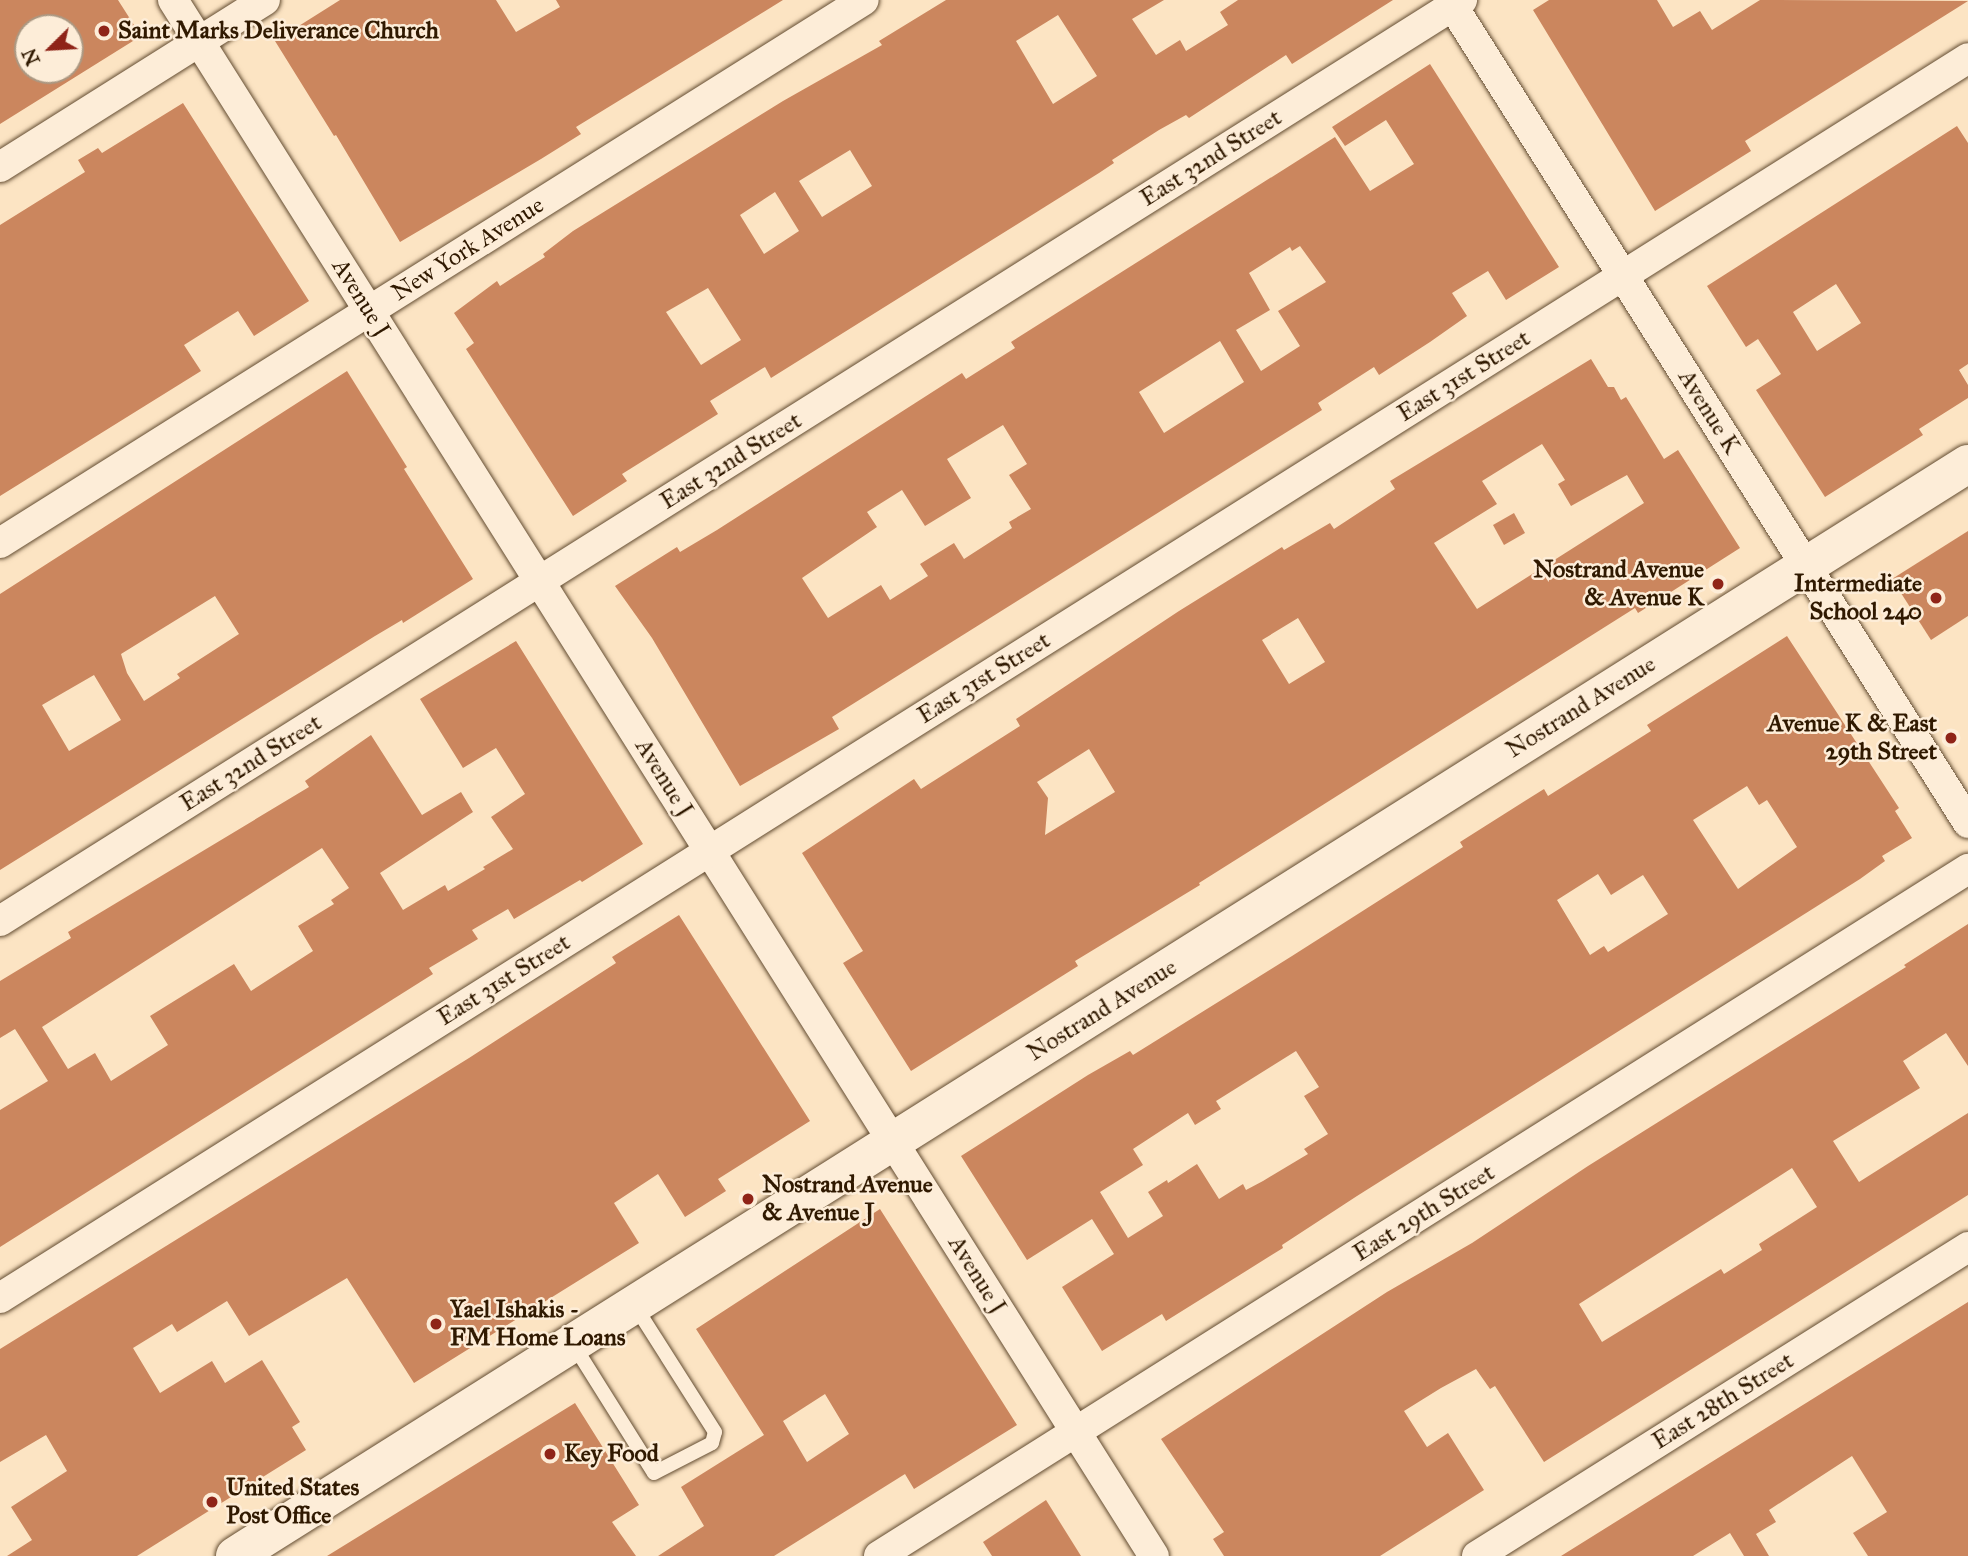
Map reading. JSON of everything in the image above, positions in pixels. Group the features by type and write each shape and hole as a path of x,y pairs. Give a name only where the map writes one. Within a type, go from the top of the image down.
{"main road":[{"name":"Nostrand Avenue","path":"235,1556 1968,464"}],"street":[{"name":"Avenue J","path":"173,0 1154,1556"},
{"path":"0,167 265,0"},
{"name":"New York Avenue","path":"0,543 864,0"},
{"name":"Avenue K","path":"1455,2 1623,276 1968,823"},
{"name":"East 32nd Street","path":"0,921 1455,2"},
{"name":"East 31st Street","path":"0,1298 1968,58"},
{"name":"East 29th Street","path":"879,1556 1968,869"},
{"name":"East 28th Street","path":"1477,1556 1968,1247"}],"lane":[{"path":"573,1343 654,1473 712,1443 715,1432 635,1305"}],"building":[{"path":"0,0 118,0 141,36 84,72 84,14 14,14 14,84 64,84 0,124"},
{"path":"340,0 496,0 516,32 560,7 556,0 783,0 576,127 581,134 400,242 336,135 334,136 275,41"},
{"path":"946,0 1164,0 1132,19 1156,55 1180,40 1186,51 1228,25 1220,12 1238,0 1393,0 1292,64 1286,55 1189,118 1186,115 1159,130 1112,160 1114,163 1099,173 771,378 765,367 710,401 718,414 622,474 627,481 573,516 466,349 474,343 454,313 497,281 500,286 545,257 543,254 573,231 783,101 882,45 879,41","holes":["1058,15 1097,76 1053,104 1016,41","850,150 872,186 822,217 799,181","775,192 799,231 764,254 740,215","708,288 741,340 701,365 666,312"]},
{"path":"1549,0 1657,0 1673,27 1700,11 1712,30 1760,0 1968,1 1745,141 1751,151 1655,211 1533,10"},
{"path":"1430,64 1559,267 1506,300 1488,271 1452,293 1467,316 1430,342 1379,375 1374,367 1318,403 1322,410 832,717 839,729 740,786 652,638 615,586 677,547 680,552 717,530 962,373 966,379 1015,348 1011,342 1335,137 1370,191 1414,164 1386,120 1345,146 1332,127","holes":["1300,246 1326,282 1278,311 1300,346 1261,371 1236,330 1270,310 1249,273 1290,247 1292,251","1220,341 1244,382 1164,433 1139,392","1003,425 1027,464 1009,475 1031,509 1009,522 1012,528 964,559 954,543 920,564 928,576 890,600 881,585 828,618 802,578 877,527 867,512 902,490 925,526 971,498 947,459"]},
{"path":"183,103 309,301 254,336 238,311 184,345 201,371 0,496 0,225 85,172 78,160 98,148 102,153"},
{"path":"1957,126 1968,143 1968,364 1959,370 1968,385 1968,398 1919,429 1923,435 1825,497 1756,390 1781,374 1758,339 1746,347 1707,286","holes":["1836,284 1861,323 1817,351 1793,312"]},
{"path":"1591,359 1608,387 1614,387 1621,400 1626,397 1664,459 1678,450 1740,548 1638,613 1635,608 1199,883 1200,885 1075,961 1078,966 911,1071 843,963 863,951 802,853 914,779 921,789 1020,726 1016,719 1179,611 1282,547 1284,550 1330,523 1334,529 1395,489 1390,481","holes":["1542,444 1565,480 1558,484 1571,506 1627,475 1644,503 1477,609 1434,543 1497,504 1482,481","1298,618 1325,662 1289,684 1262,640","1089,749 1115,792 1045,835 1048,798 1037,782"]},
{"path":"347,371 473,579 403,623 402,620 375,636 0,870 0,594","holes":["215,596 239,634 177,674 180,678 144,701 127,673 121,654","94,675 121,720 69,751 42,705"]},
{"path":"1514,513 1525,533 1504,545 1493,525"},
{"name":"Intermediate School 240","path":"1968,531 1968,616 1931,640 1892,579"},
{"path":"1787,636 1899,808 1895,811 1912,838 1882,856 1885,861 1860,879 1357,1196 1282,1245 1283,1248 1166,1321 1162,1314 1102,1351 1062,1287 1114,1254 1092,1219 1027,1260 961,1156 1088,1075 1130,1051 1133,1055 1292,956 1463,847 1460,842 1544,789 1548,796 1651,731 1647,725","holes":["1747,786 1759,805 1767,800 1797,847 1738,889 1693,820","1598,874 1611,895 1643,875 1668,914 1608,952 1604,946 1590,955 1557,900","1296,1051 1319,1087 1304,1096 1328,1134 1304,1149 1308,1154 1263,1181 1246,1190 1243,1184 1219,1199 1197,1164 1168,1183 1167,1180 1148,1192 1163,1216 1128,1238 1100,1192 1143,1165 1133,1149 1188,1113 1195,1125 1221,1109 1216,1101"]},
{"path":"516,641 643,844 582,882 580,880 514,919 508,909 472,930 478,939 429,968 433,974 0,1247 0,1110 48,1081 15,1029 0,1038 0,981 71,938 68,932 309,787 305,781 371,735 422,815 461,792 473,812 380,873 403,910 445,885 448,891 513,849 491,817 525,794 496,748 463,768 420,699","holes":["322,848 349,888 331,900 334,904 298,926 313,951 251,991 234,964 150,1016 168,1045 111,1081 95,1053 68,1069 42,1027"]},
{"path":"679,915 810,1121 718,1179 726,1191 685,1217 658,1174 614,1203 639,1243 414,1383 347,1278 249,1336 227,1301 177,1332 172,1324 133,1348 160,1393 212,1361 225,1383 262,1360 300,1422 292,1427 306,1450 137,1556 7,1556 32,1540 11,1507 67,1471 46,1435 0,1462 0,1349 469,1058 616,963 612,957"},
{"path":"1968,924 1968,1066 1946,1033 1903,1061 1920,1088 1833,1141 1859,1182 1968,1113 1968,1195 1544,1462 1495,1386 1490,1389 1476,1369 1441,1388 1404,1411 1427,1447 1448,1433 1484,1490 1380,1556 1224,1556 1213,1539 1224,1532 1161,1439 1387,1292 1472,1243 1588,1166 1906,967 1904,965","holes":["1792,1168 1817,1207 1759,1244 1762,1250 1724,1274 1721,1269 1602,1342 1579,1304"]},
{"path":"880,1209 1017,1425 914,1489 905,1474 774,1556 658,1556 704,1526 681,1487 764,1435 696,1329","holes":["825,1394 849,1434 807,1462 783,1421"]},
{"path":"1968,1302 1968,1556 1868,1556 1853,1533 1887,1512 1852,1456 1769,1510 1776,1522 1756,1534 1769,1556 1744,1556 1730,1533 1693,1556 1561,1556"},
{"name":"Key Food","path":"575,1403 639,1505 612,1522 636,1556 327,1556"},
{"path":"1046,1500 1081,1556 992,1556 983,1542"}],"place":[{"name":"Saint Marks Deliverance Church","path":"104,31"},
{"name":"Nostrand Avenue & Avenue K","path":"1718,584"},
{"name":"Intermediate School 240","path":"1936,598"},
{"name":"Avenue K & East 29th Street","path":"1951,738"},
{"name":"Nostrand Avenue & Avenue J","path":"748,1199"},
{"name":"Yael Ishakis - FM Home Loans","path":"436,1324"},
{"name":"Key Food","path":"550,1454"},
{"name":"United States Post Office","path":"212,1502"}]}
